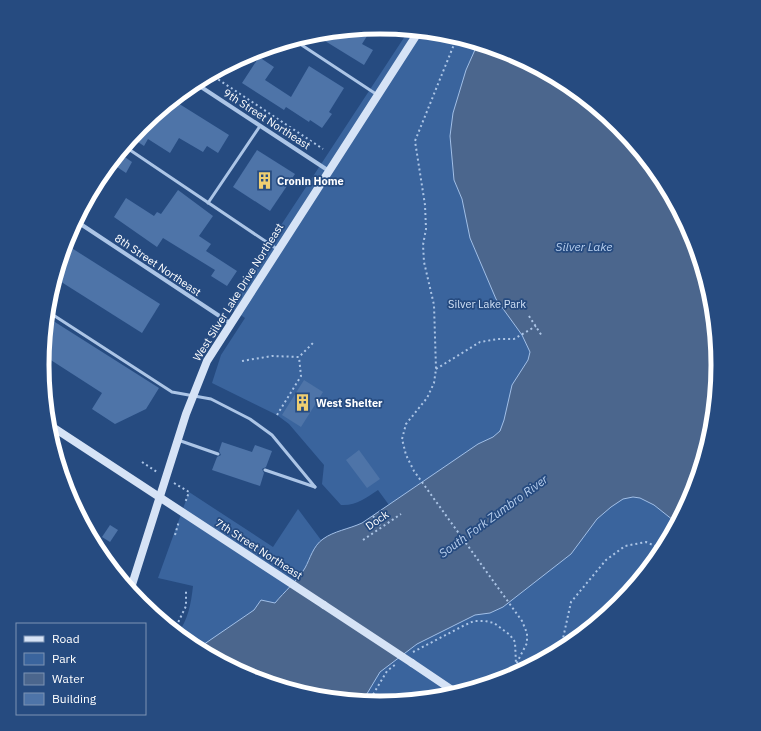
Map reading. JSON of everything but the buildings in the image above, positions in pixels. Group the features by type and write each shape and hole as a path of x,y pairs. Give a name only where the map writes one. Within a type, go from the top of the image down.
{"street":[{"name":"West Silver Lake Drive Northeast","path":"132,585 192,395 207,361 230,323 417,36"},
{"name":"9th Street Northeast","path":"201,87 329,171"},
{"name":"8th Street Northeast","path":"81,224 230,323"},
{"name":"7th Street Northeast","path":"55,428 284,579 410,659 452,689"}],"lane":[{"path":"300,44 378,95"},
{"path":"208,203 260,126"},
{"path":"129,149 278,250"},
{"path":"53,315 172,392 192,395 220,403 250,418 272,435 315,487 265,470"},
{"path":"177,440 218,454"}],"path":[{"path":"455,42 415,141 425,205 426,230 423,245 424,262 434,305 436,369 434,383 427,398 406,424 402,439 406,455 414,471 522,621 527,633 527,643 514,669"},
{"path":"216,78 323,149"},
{"path":"529,316 542,336"},
{"path":"436,369 480,342 498,339 514,339 536,326"},
{"path":"277,415 301,376 300,357 314,342"},
{"path":"242,361 272,356 300,357"},
{"name":"Dock","path":"363,540 401,514"},
{"path":"373,516 381,527"},
{"path":"562,643 571,602 606,560 625,546 646,542 658,547"},
{"path":"176,626 186,606 186,592"},
{"path":"410,659 419,648 462,626 474,621 485,621 494,623 510,635 515,642 516,665"},
{"path":"372,697 387,671 398,663"}],"green space":[{"name":"Silver Lake Park","path":"406,35 445,40 466,45 507,59 546,78 565,90 599,116 615,131 630,147 656,181 668,200 687,239 701,280 706,301 712,366 706,430 701,451 687,492 668,531 656,550 630,584 615,600 599,615 565,641 546,653 507,672 466,686 445,691 380,697 316,691 295,686 254,672 215,653 181,629 188,612 193,586 158,578 189,492 273,547 298,509 321,540 357,526 389,505 378,490 356,503 341,505 322,484 324,465 289,424 277,415 212,383 221,355 245,318 228,306"}],"water":[{"name":"Silver Lake","path":"476,48 507,59 527,68 565,90 599,116 630,147 656,181 668,200 687,239 694,259 706,301 709,322 712,366 711,387 706,430 701,451 687,492 674,520 654,505 640,498 633,497 623,499 597,519 571,554 503,607 490,613 475,615 417,644 380,672 365,696 316,691 295,686 254,672 234,663 203,645 254,610 261,600 275,603 305,568 314,549 323,539 332,534 362,523 478,444 493,437 500,431 512,385 528,360 530,352 522,335 496,299 470,238 462,199 454,180 450,136 453,113 466,70"}],"place":[{"name":"Cronin Home","path":"264,181"},
{"name":"West Shelter","path":"303,403"}],"water label":[{"name":"South Fork Zumbro River","path":"493,516"}]}
